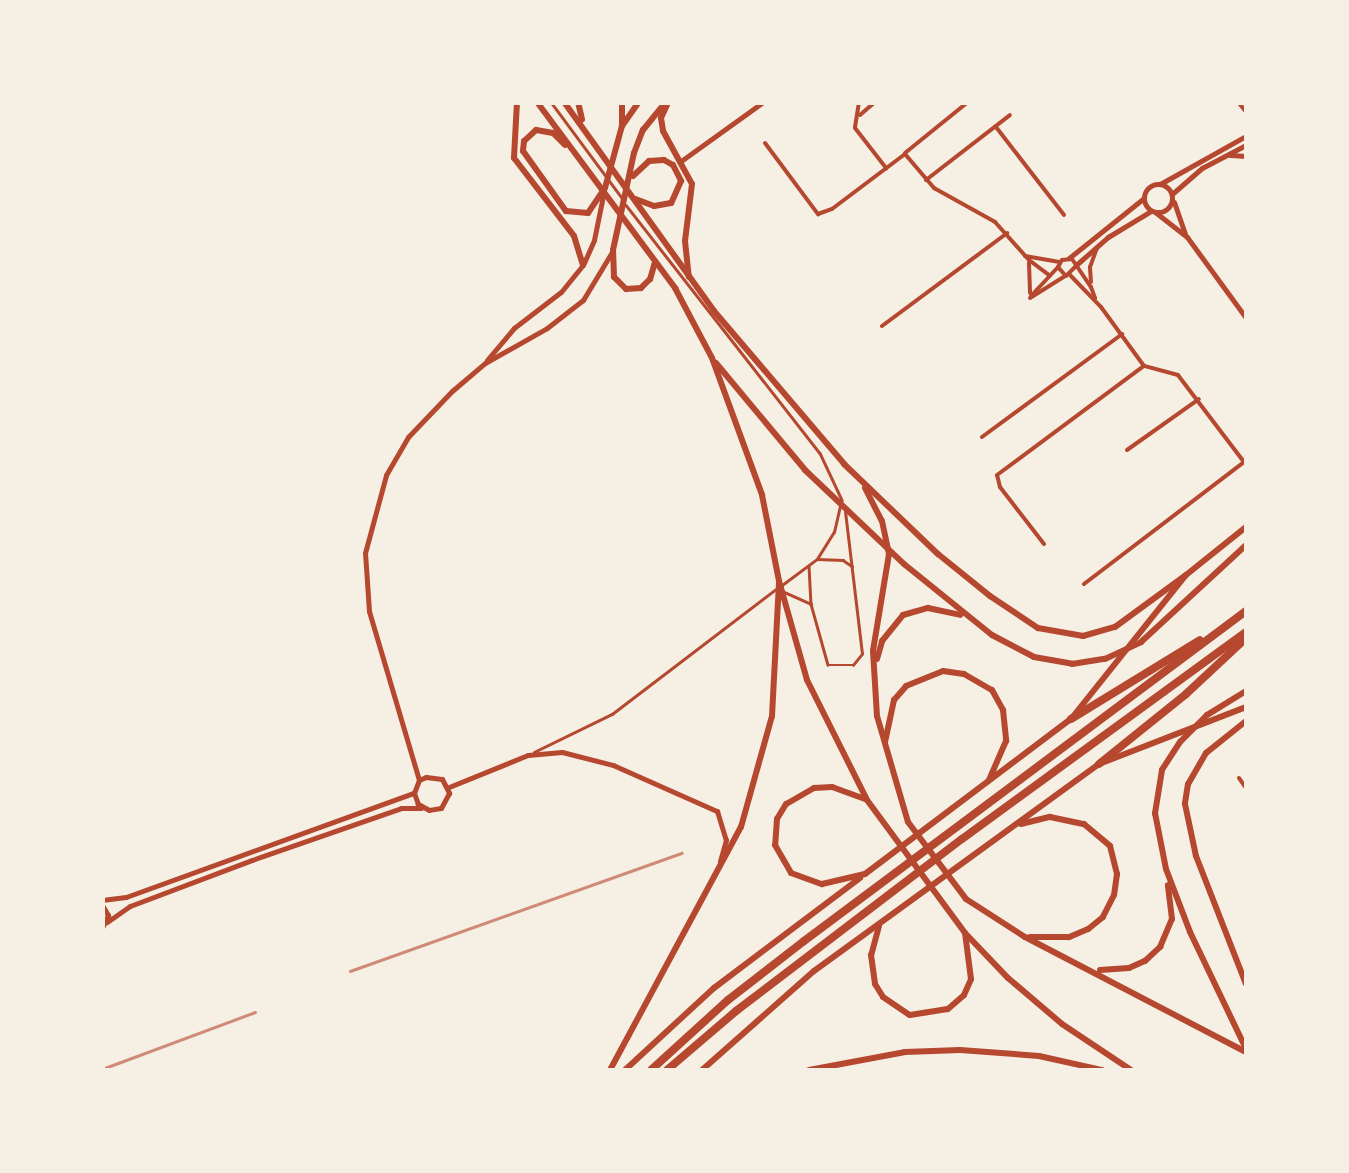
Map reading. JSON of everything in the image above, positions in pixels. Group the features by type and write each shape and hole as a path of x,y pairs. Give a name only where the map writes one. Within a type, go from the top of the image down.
{"highway":[{"path":"1071,719 1246,611"},
{"path":"651,1070 728,1000 1246,611"},
{"path":"1099,764 1186,694 1246,635"},
{"path":"668,1070 962,839 1246,635"}],"main road":[{"path":"517,102 514,158 576,240 583,264"},
{"path":"537,102 675,288 712,358 752,460 779,581 807,680 867,800 966,933 1008,978 1062,1024 1131,1070"},
{"path":"564,102 689,278 859,478 938,554 1022,618 1056,634 1083,636 1115,626 1246,527"},
{"path":"578,102 589,135"},
{"path":"577,156 545,130 532,132 522,144 531,165 566,211 588,213 605,188 622,126 622,102"},
{"path":"622,126 640,102"},
{"path":"656,261 648,283 626,289 614,278 613,250 644,130 667,102"},
{"path":"667,102 661,125 681,161 692,194 685,241 689,278"},
{"path":"629,181 639,168 654,160 670,162 680,176 678,194 671,202 654,206 634,196"},
{"path":"712,358 805,470 897,558 1009,646 1050,662 1072,664 1105,659 1141,642 1165,624 1246,544"},
{"path":"859,478 882,522 889,554 872,681 884,748 908,822 952,885 1025,937 1246,1050"},
{"path":"625,1070 714,988 1071,719 1186,574"},
{"path":"610,1070 740,827 763,758 774,699 779,581"},
{"path":"872,681 882,641 903,615 942,608 974,622"},
{"path":"884,748 894,700 906,686 943,671 964,674 992,690 1003,710 1006,741 989,781"},
{"path":"1095,970 1129,968 1160,948 1172,919 1154,813 1162,770 1180,742 1207,716 1246,691"},
{"path":"702,1070 814,972 1099,764 1246,707"},
{"path":"1246,721 1206,753 1188,784 1185,804 1196,856 1246,984"},
{"path":"865,874 822,884 808,882 791,873 781,859 774,832 786,804 814,788 832,788 867,800"},
{"path":"1015,825 1050,817 1084,824 1110,846 1115,861 1114,894 1103,917 1069,936 1025,937"},
{"path":"1166,869 1246,1050"},
{"path":"879,924 871,955 874,984 883,997 910,1015 948,1010 964,995 970,979 966,933"},
{"path":"809,1070 906,1052 960,1050 1039,1056 1102,1070"}],"street":[{"path":"681,161 763,102"},
{"path":"875,102 855,124 886,168"},
{"path":"765,143 815,212 834,208 968,102"},
{"path":"1238,102 1246,112"},
{"path":"860,104 860,115"},
{"path":"926,180 1010,116"},
{"path":"996,127 1064,215"},
{"path":"1030,298 1068,276 1097,248 1153,211 1170,207 1172,195 1202,168 1227,156 1246,139"},
{"path":"1030,298 1059,265 1144,198 1149,188 1246,139"},
{"path":"905,154 926,180 1008,234 1027,258 1050,276"},
{"path":"1227,156 1246,156"},
{"path":"1160,184 1172,195 1187,237 1246,318"},
{"path":"104,925 102,902 144,891 414,793 419,780 417,762 374,639 367,586 367,541 394,458 437,406 485,363 514,328 548,304 583,264 594,240 605,188"},
{"path":"1144,198 1153,211 1187,237"},
{"path":"882,326 1008,234"},
{"path":"1097,248 1090,267 1097,302"},
{"path":"485,363 548,328 582,300 613,250"},
{"path":"1027,258 1059,265 1097,302 1144,366"},
{"path":"1027,258 1030,298"},
{"path":"1069,258 1092,287"},
{"path":"982,437 1122,334"},
{"path":"1044,544 997,482 1001,470 1144,366 1170,370 1199,399 1244,458 1232,472 1084,584"},
{"path":"1127,450 1199,399"},
{"path":"448,788 528,755 562,752 613,765 708,803 721,819 726,840 715,879"},
{"path":"417,762 448,788"},
{"path":"419,780 432,776"},
{"path":"1239,778 1246,788"},
{"path":"104,925 130,906 401,808 441,808 448,798 448,788"},
{"path":"414,793 423,808"}],"lane":[{"path":"552,102 632,213 826,461 842,500 854,566 862,654 853,664 828,665 812,604 808,566"},
{"path":"528,755 612,714 818,560 834,532 842,500"},
{"path":"818,560 843,560 854,566"},
{"path":"771,593 793,592 812,604"}],"railway":[{"path":"350,971 682,853"},
{"path":"102,1069 255,1012"}]}
